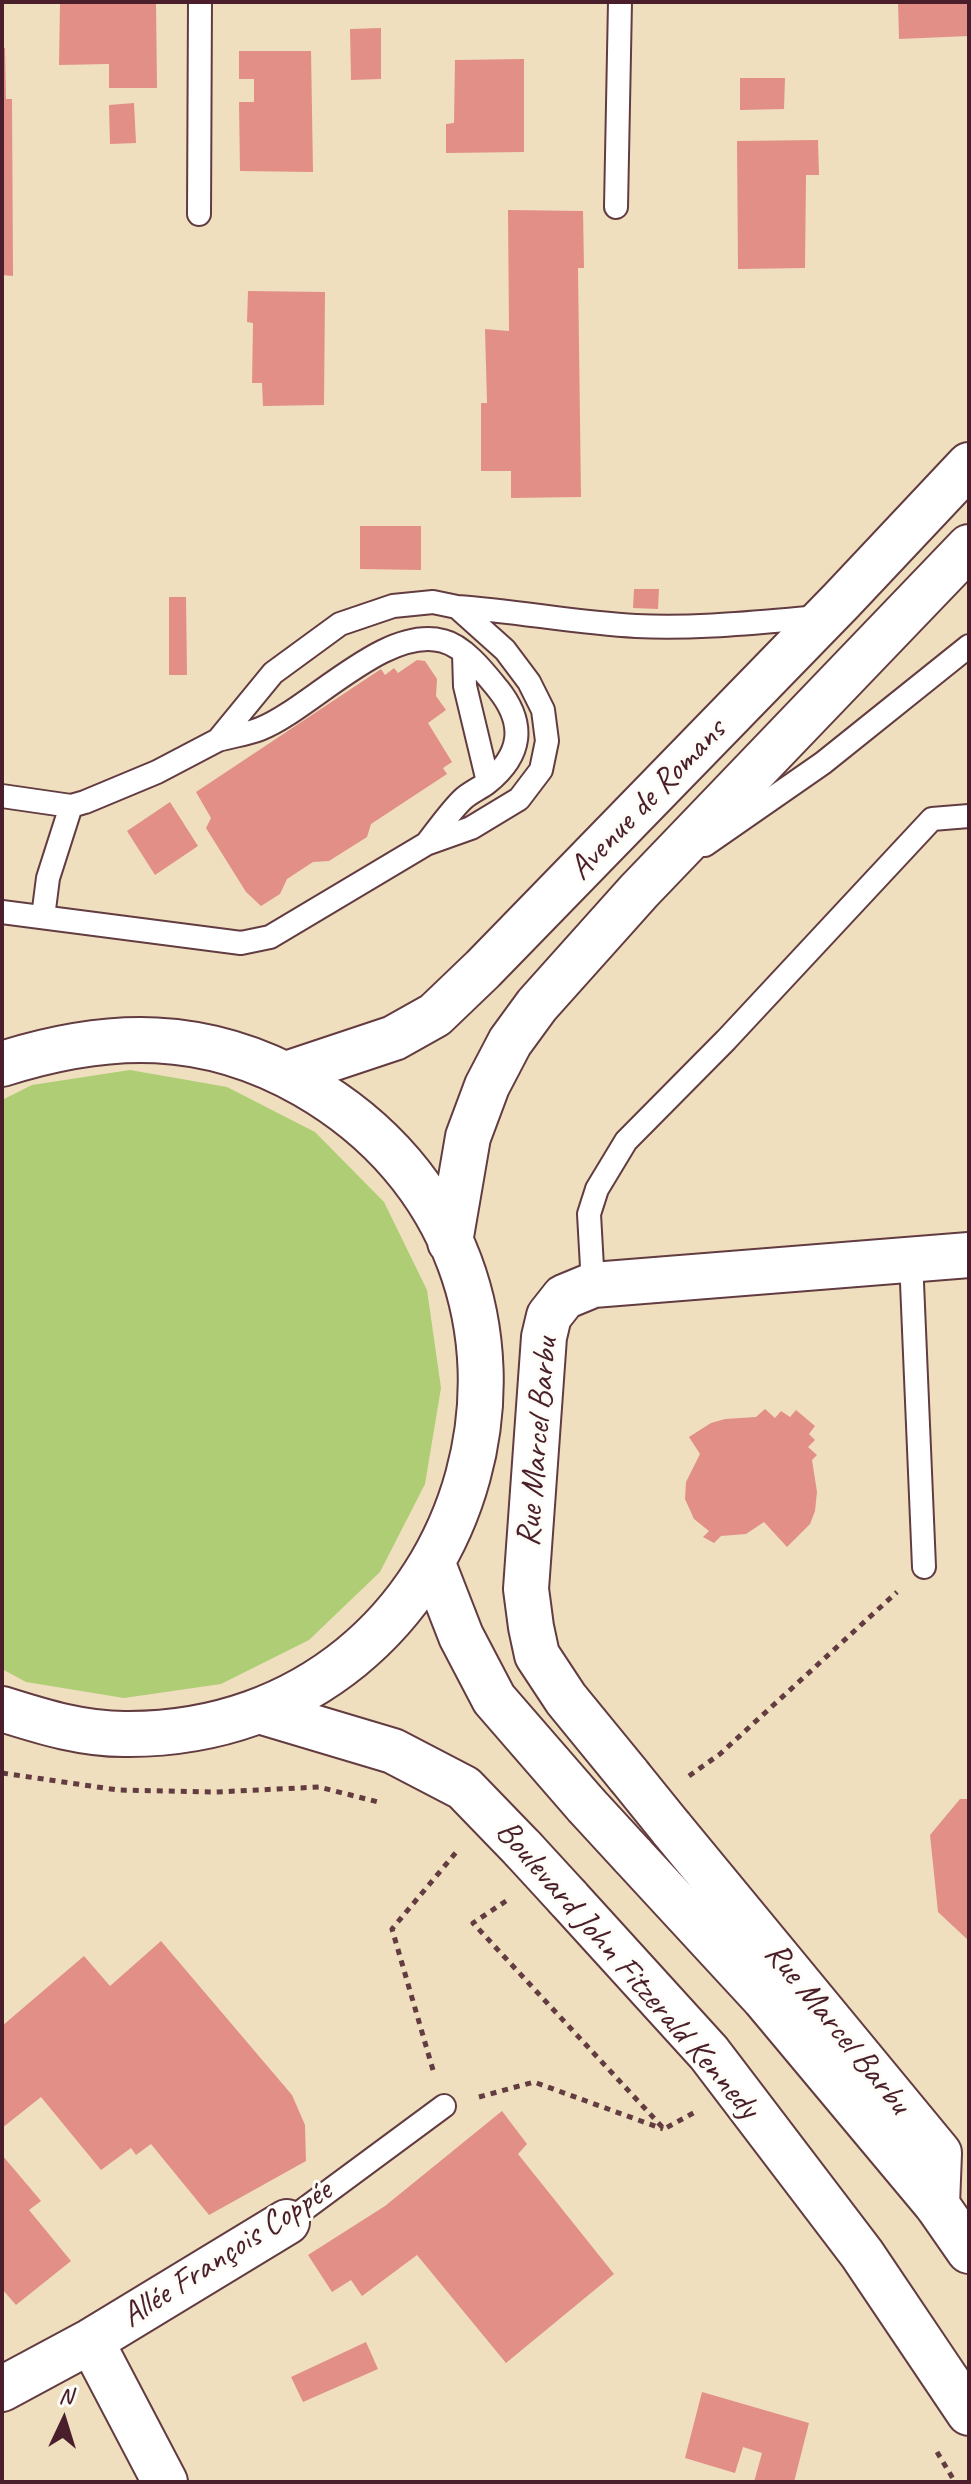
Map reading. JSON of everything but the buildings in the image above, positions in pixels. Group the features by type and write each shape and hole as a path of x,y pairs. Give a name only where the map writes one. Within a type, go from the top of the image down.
{"main road":[{"name":"Avenue de Romans","path":"286,1074 394,1038 435,1015 826,616 969,465"},
{"name":"Avenue de Romans","path":"450,1242 468,1137 487,1086 510,1042 537,1005 639,891 969,547"},
{"path":"2,1064 50,1049 110,1039 170,1040 229,1052 286,1074 327,1098 365,1127 399,1161 427,1200 450,1242 465,1281 476,1322 481,1363 481,1406 476,1447 452,1527 433,1564 399,1611 359,1652 311,1686 259,1711 195,1729 128,1735 61,1727 2,1709"},
{"name":"Rue Marcel Barbu","path":"937,2205 939,2153 566,1699 537,1655 526,1589 544,1337 549,1316 564,1297 593,1285 969,1255"},
{"path":"433,1564 461,1636 494,1699 586,1805 764,1998 937,2205 969,2251"},
{"name":"Boulevard John Fitzerald Kennedy","path":"259,1711 380,1746 464,1788 709,2053 862,2254 969,2413"},
{"name":"Allée François Coppée","path":"2,2389 91,2341 287,2222"},
{"path":"91,2341 165,2482"}],"lane":[{"path":"199,214 200,2"},
{"path":"616,207 620,2"},
{"path":"218,740 273,673 340,624 393,606 433,602 634,626 702,627 826,616"},
{"path":"2,912 241,943 270,937 426,844 471,828 519,799 541,770 547,741 543,710 529,682 505,650 457,607"},
{"path":"2,796 71,806 157,772 218,740 261,729 398,644 422,639 445,641 464,654 496,687 516,718 517,733 508,763 463,800 426,844"},
{"path":"639,891 823,763 969,646"},
{"path":"464,654 465,686 488,782"},
{"path":"43,917 48,878 71,806"},
{"path":"593,1285 589,1214 597,1189 626,1141 726,1040 932,819 969,816"},
{"path":"911,1259 924,1567"},
{"name":"Allée François Coppée","path":"287,2222 444,2106"}],"path":[{"path":"2,1773 118,1790 216,1792 319,1787 388,1804"},
{"path":"447,1841 466,1854"},
{"path":"459,1849 392,1929 444,2106 534,2082 664,2129"}],"green space":[{"path":"130,1070 227,1087 315,1132 384,1202 427,1290 441,1388 425,1484 380,1572 309,1640 221,1684 124,1698 26,1682 2,1669 2,1100 32,1085"}]}
